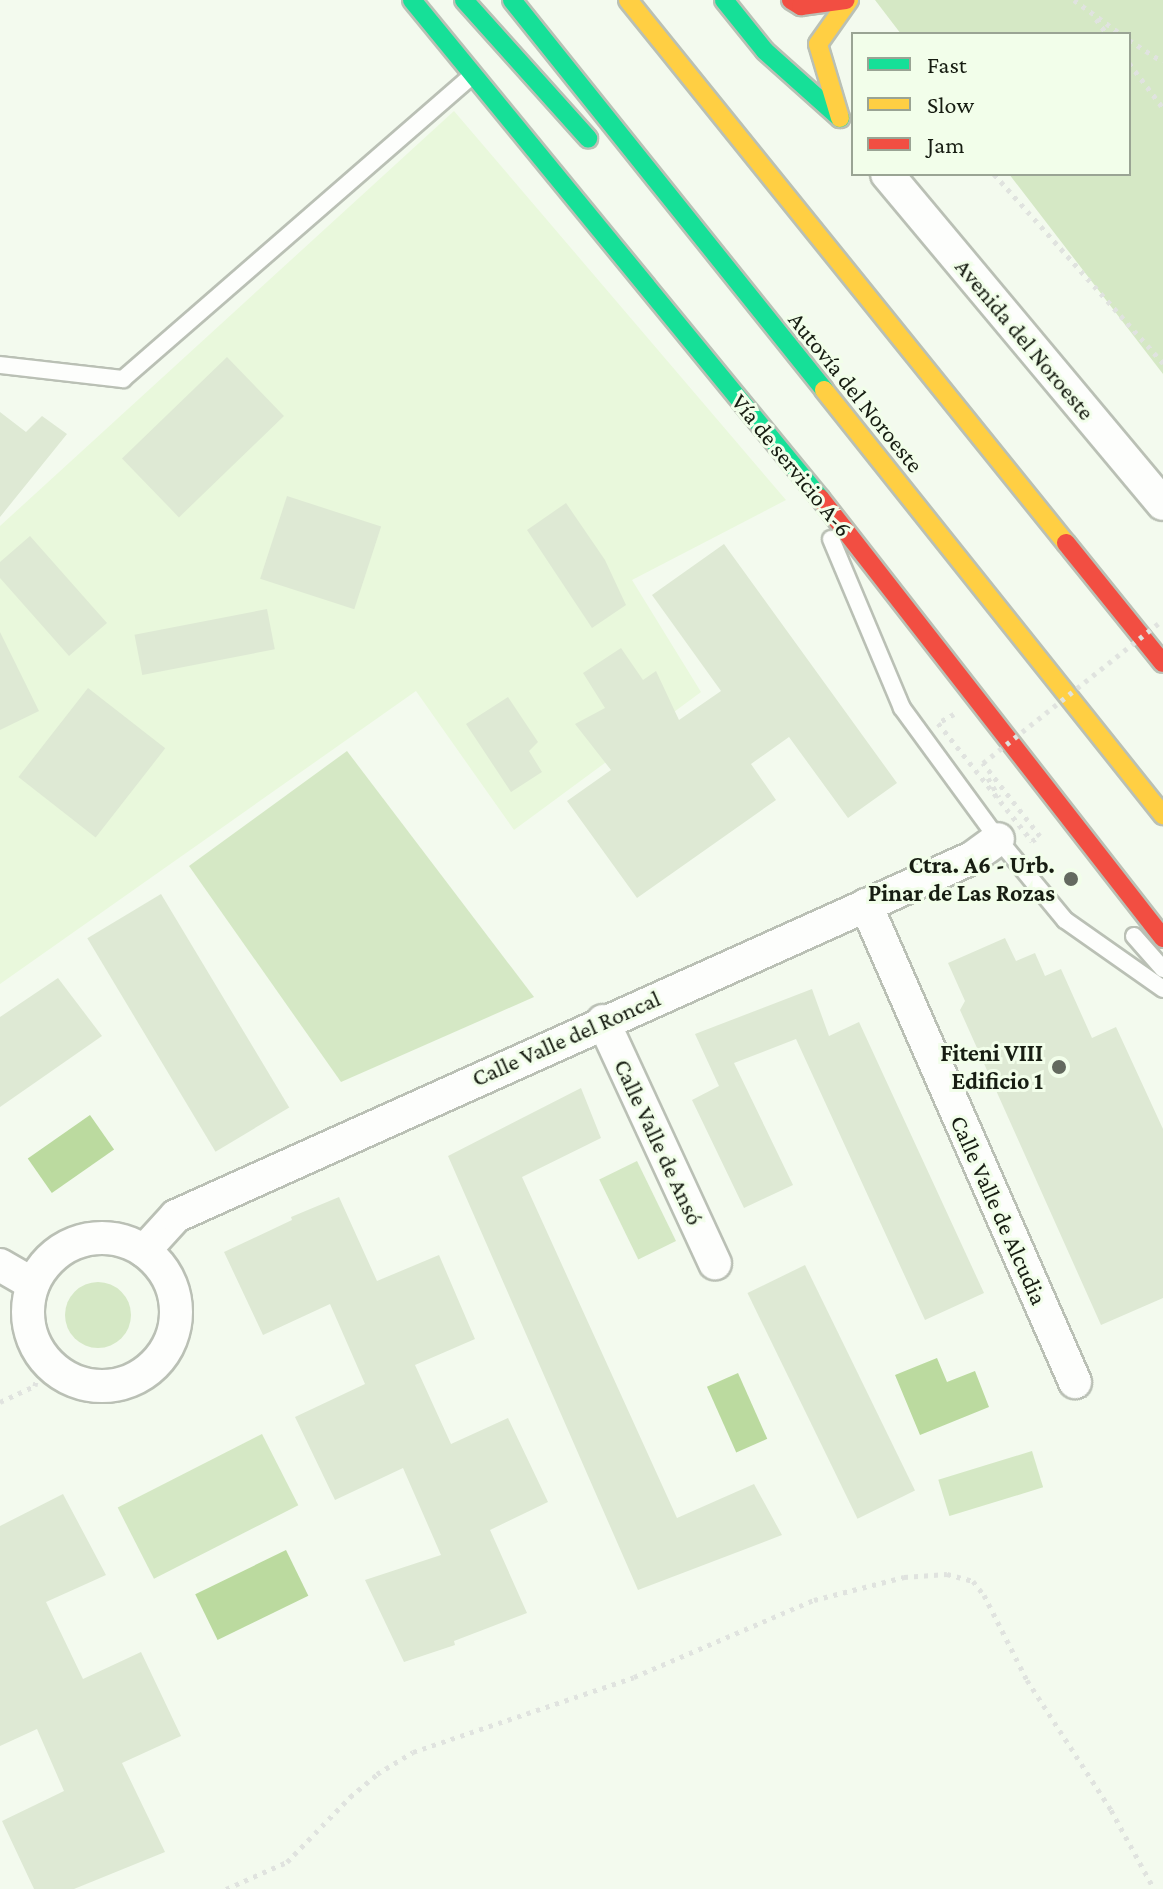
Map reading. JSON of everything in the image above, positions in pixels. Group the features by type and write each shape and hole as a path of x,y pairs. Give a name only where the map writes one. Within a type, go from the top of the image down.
{"main road":[{"name":"Vía de servicio A-6","path":"412,0 471,76 808,482 1032,765 1163,938"},
{"path":"464,0 599,150"},
{"name":"Autovía del Noroeste","path":"512,0 1163,815"},
{"path":"628,0 1163,663"},
{"path":"724,0 765,51 846,126"},
{"path":"791,0 801,6 848,0"},
{"path":"846,126 818,44 848,0"},
{"path":"664,220 847,420"}],"street":[{"path":"751,0 846,126"},
{"name":"Avenida del Noroeste","path":"889,176 1163,504"},
{"name":"Calle Valle del Roncal","path":"144,1251 176,1216 603,1021 972,858 998,839"},
{"name":"Calle Valle de Alcudia","path":"866,905 1075,1382"},
{"name":"Calle Valle de Ansó","path":"603,1021 715,1263"},
{"path":"102,1238 124,1241 144,1251 166,1275 177,1305 172,1338 159,1361 130,1381 106,1387 81,1384 59,1373 41,1355 31,1333 28,1308 33,1284 53,1258 81,1241 102,1238"},
{"path":"0,1265 33,1284"}],"lane":[{"path":"0,365 123,379 471,76"},
{"path":"808,482 902,708 998,839 1065,920 1163,989"},
{"path":"1032,765 1053,824"},
{"path":"1122,920 1163,969"}],"path":[{"path":"1074,0 1118,32"},
{"path":"1091,13 1105,32"},
{"path":"1131,41 1163,62"},
{"path":"1131,66 1163,108"},
{"path":"996,176 1163,363"},
{"path":"954,714 938,723 1032,841 1040,836 983,763 1163,620"},
{"path":"0,1402 35,1386 41,1355"},
{"path":"226,1889 287,1862 350,1797 377,1774 413,1752 634,1677 814,1600 904,1577 947,1574 973,1581 984,1595 1027,1680 1111,1810 1154,1889"}],"shaded area":[{"path":"875,0 1163,0 1163,374 1011,176 1131,176 1131,32 899,32"},
{"path":"454,111 786,500 632,580 701,692 514,830 416,691 0,984 0,526"},
{"path":"347,751 534,997 341,1082 189,866"},
{"path":"90,1115 114,1149 52,1193 28,1159"},
{"path":"637,1161 676,1241 638,1259 599,1179"},
{"path":"98,1282 111,1285 121,1292 128,1302 131,1315 128,1328 121,1338 111,1345 98,1348 85,1345 75,1338 68,1328 65,1315 68,1302 75,1292 85,1285"},
{"path":"937,1358 947,1382 975,1371 989,1407 920,1435 895,1375"},
{"path":"738,1373 767,1439 736,1453 707,1387"},
{"path":"262,1434 298,1505 154,1579 118,1508"},
{"path":"1032,1451 1043,1487 949,1516 938,1480"},
{"path":"286,1550 308,1596 218,1640 195,1594"}],"building":[{"path":"227,357 284,416 179,517 122,458"},
{"path":"0,412 26,432 42,416 67,434 0,517"},
{"path":"287,496 381,527 354,609 260,579"},
{"path":"566,503 605,560 626,605 592,628 527,530"},
{"path":"30,536 107,623 69,656 0,578 0,562"},
{"path":"724,544 897,783 848,818 789,737 751,764 776,800 637,898 567,801 611,770 575,724 605,708 583,673 621,648 643,680 656,671 679,720 721,691 652,595"},
{"path":"267,609 275,649 142,675 134,635"},
{"path":"0,632 39,711 0,730"},
{"path":"88,688 165,748 96,837 18,777"},
{"path":"508,697 538,742 529,751 542,772 511,792 466,724"},
{"path":"161,894 289,1107 216,1152 87,938"},
{"path":"1005,938 1016,961 1035,953 1045,976 1061,969 1092,1038 1116,1027 1163,1129 1163,1298 1101,1325 960,1010 965,1001 948,963"},
{"path":"58,978 102,1036 0,1107 0,1017"},
{"path":"812,989 829,1036 859,1022 984,1293 925,1320 796,1039 734,1063 793,1185 744,1208 692,1100 719,1086 695,1034"},
{"path":"581,1088 601,1138 522,1177 677,1518 754,1484 782,1535 638,1590 448,1156"},
{"path":"339,1197 377,1281 439,1255 475,1339 415,1365 451,1444 508,1418 548,1502 490,1530 527,1613 454,1641 455,1645 404,1662 365,1580 441,1555 403,1468 335,1500 295,1417 365,1384 330,1304 263,1335 224,1252 292,1220 291,1217"},
{"path":"805,1265 915,1491 858,1519 747,1293"},
{"path":"63,1494 106,1575 46,1602 83,1679 141,1652 181,1736 122,1763 165,1852 74,1889 34,1889 2,1821 64,1791 37,1729 0,1746 0,1526"}],"traffic: fast":[{"path":"412,0 820,498"},
{"path":"464,0 588,138"},
{"path":"512,0 824,390"},
{"path":"724,0 765,51 840,118"}],"traffic: slow":[{"path":"628,0 1066,543"},
{"path":"840,118 818,44 849,0"},
{"path":"824,390 1163,815"}],"traffic: jam":[{"path":"791,0 801,6 846,0"},
{"path":"820,498 1163,938"},
{"path":"1066,543 1163,663"}],"place":[{"name":"Ctra. A6 - Urb. Pinar de Las Rozas","path":"1071,879"},
{"name":"Fiteni VIII Edificio 1","path":"1059,1067"}]}
